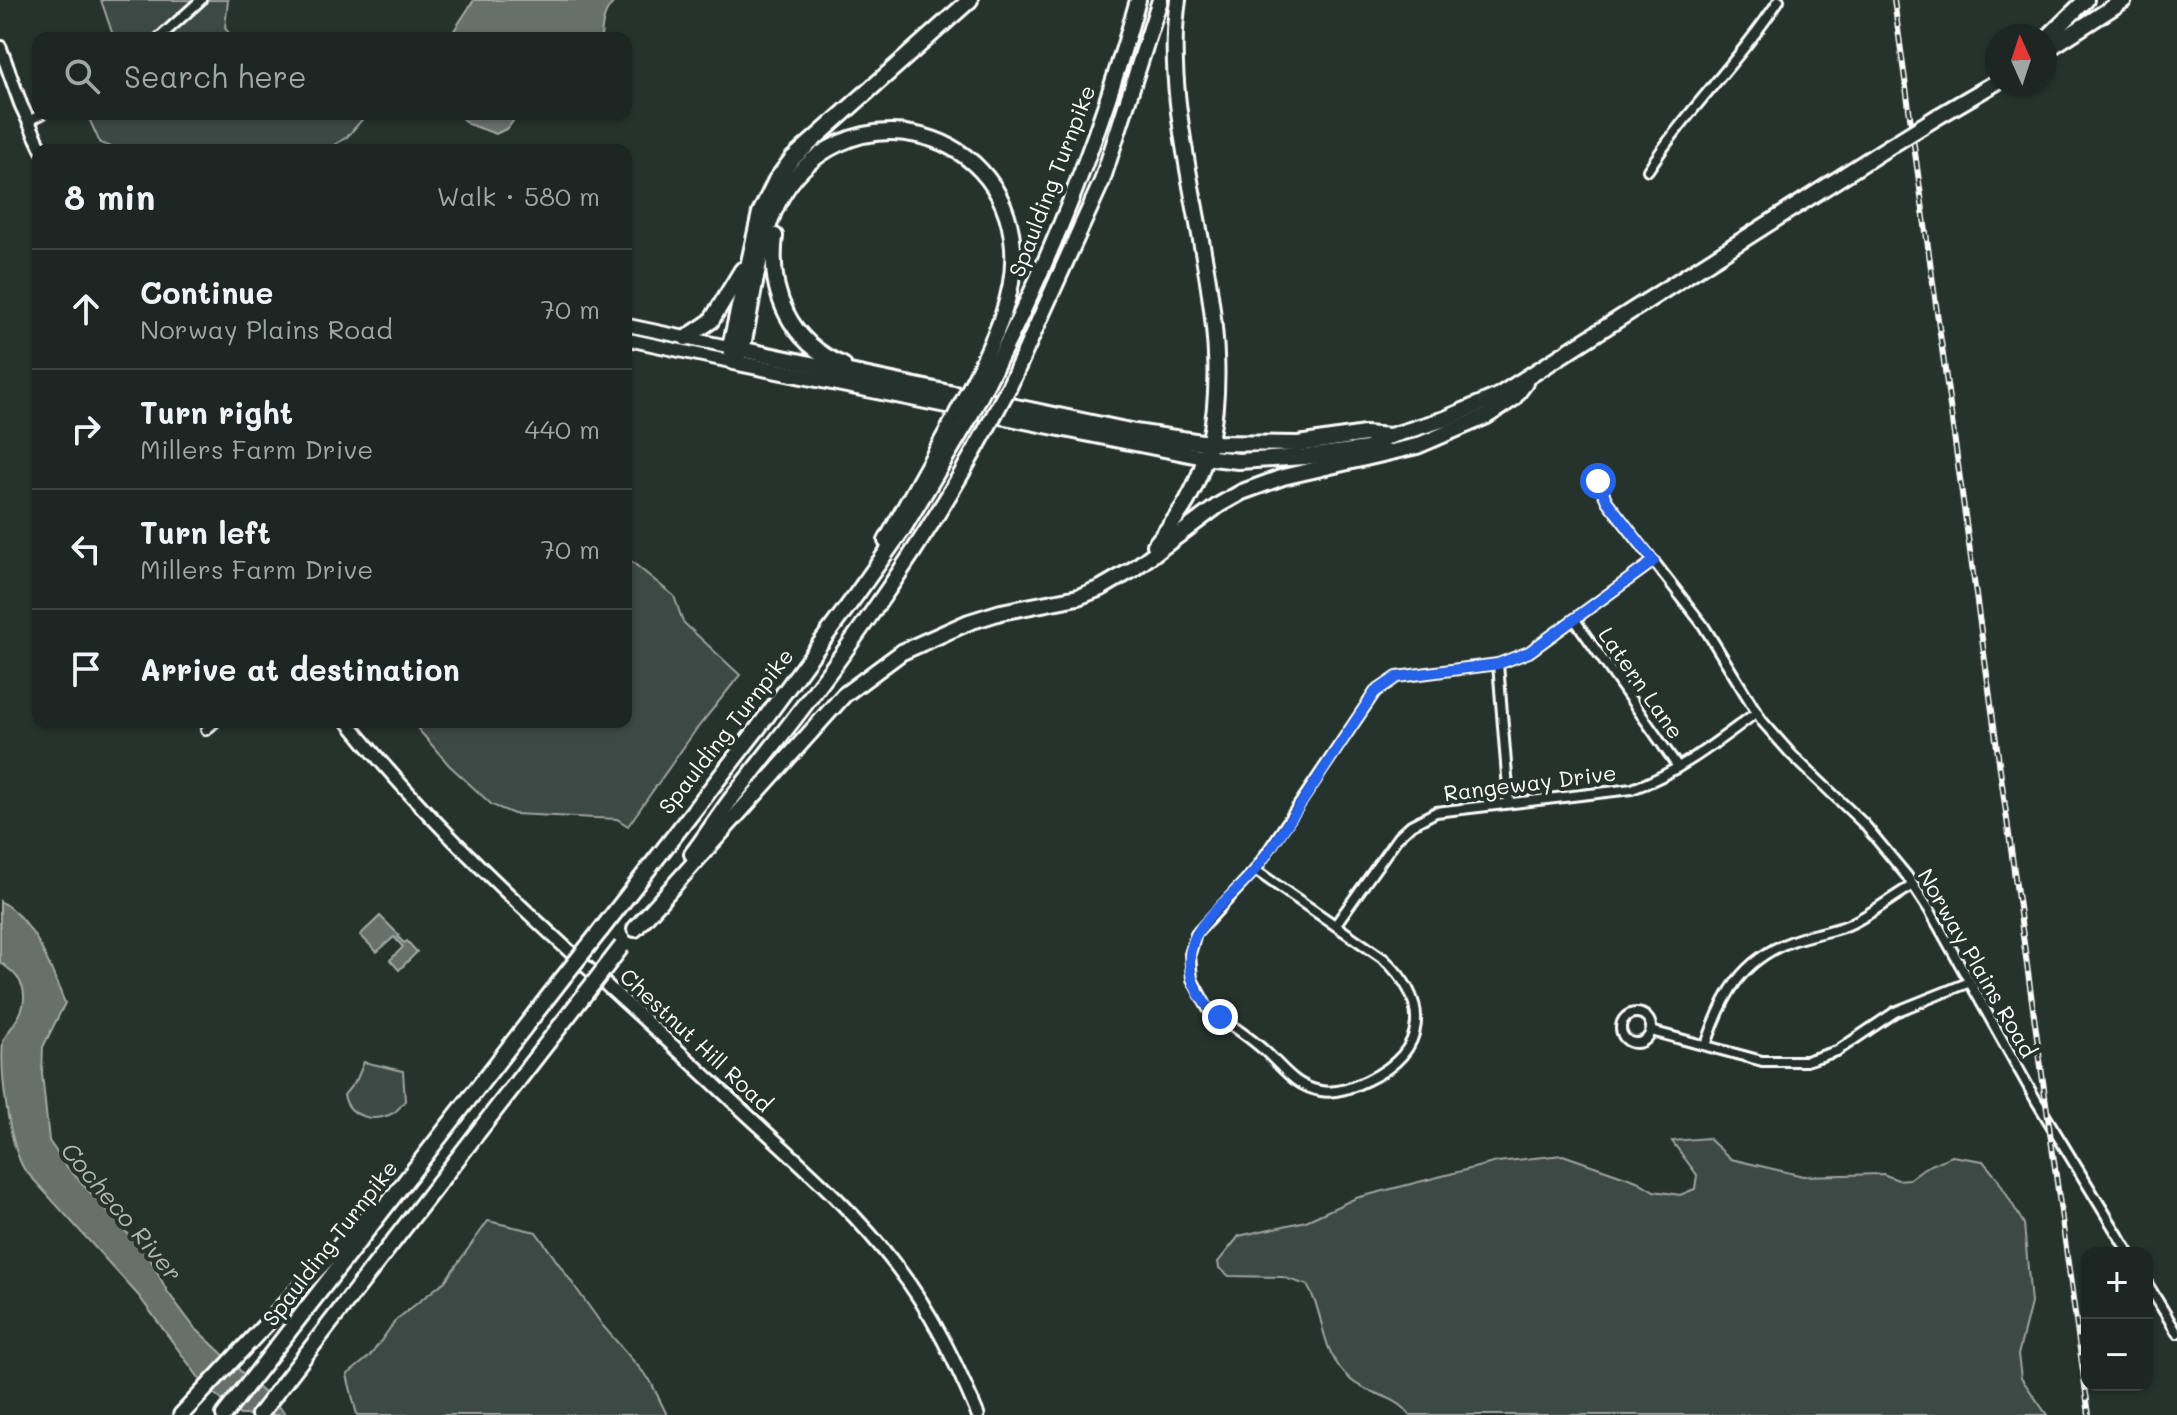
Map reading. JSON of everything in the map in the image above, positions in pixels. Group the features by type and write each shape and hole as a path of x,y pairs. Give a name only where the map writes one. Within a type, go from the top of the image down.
{"highway":[{"path":"686,338 702,328 720,310 742,271 765,200 792,159 970,0"},
{"name":"Spaulding Turnpike","path":"224,1415 758,728 903,529 980,382 1031,297 1097,133 1138,0"},
{"name":"Spaulding Turnpike","path":"259,1415 818,689 926,531 1009,387 1102,181 1160,0"},
{"path":"1140,564 1188,500 1214,421 1216,350 1176,97 1174,55 1178,0"},
{"path":"2057,28 2086,0"},
{"path":"2057,43 2124,0"},
{"path":"735,353 1206,450 1298,444 1365,434 1390,436 1445,419 1498,396 1985,89"},
{"path":"735,353 768,229 778,202 791,184 816,158 851,138 883,131 914,133 940,141 963,154 982,172 995,189 1009,224 1013,259 1008,294 980,382"},
{"path":"791,184 779,216 772,265 776,291 787,318 803,340 828,358 893,381"},
{"path":"735,353 754,240"},
{"path":"735,353 893,381 1206,450"},
{"path":"635,929 844,695 883,664 959,626 1001,612 1078,597 1101,588 1140,564 1195,521 1242,492 1283,477 1397,453 1431,441 1487,416 1513,399 1530,376"},
{"path":"181,1415 441,1137"}],"street":[{"path":"166,32 201,0"},
{"path":"1648,170 1682,121 1748,43 1779,0"},
{"path":"0,47 39,144"},
{"path":"28,121 32,119"},
{"path":"632,326 735,353"},
{"path":"632,340 735,353"},
{"name":"Norway Plains Road","path":"1598,481 1607,501 1703,625 1757,712 1792,755 1879,841 1930,911 2031,1091 2125,1247"},
{"path":"1255,870 1336,924 1400,973 1411,991 1417,1008 1416,1030 1405,1052 1376,1076 1341,1091 1321,1092 1288,1077 1267,1053 1208,1009 1192,979 1190,954 1196,934 1255,870 1375,692 1397,677 1498,664 1529,652 1654,561"},
{"name":"Latern Lane","path":"1575,620 1678,767"},
{"path":"1498,664 1509,801"},
{"name":"Rangeway Drive","path":"1336,924 1398,837 1411,825 1436,812 1509,801 1632,789 1678,767 1757,712"},
{"name":"Chestnut Hill Road","path":"353,728 415,801 872,1237 926,1308 978,1415"},
{"path":"1706,1045 1726,994 1739,976 1756,961 1785,944 1850,924 1912,886"},
{"path":"1651,1031 1762,1061 1815,1059 1847,1045 1895,1012 1970,982"},
{"path":"2153,1293 2177,1333"}],"shaded area":[{"path":"101,0 228,0 225,28 228,32 112,32"},
{"path":"474,0 617,0 606,12 602,32 453,32"},
{"path":"90,120 362,120 347,137 336,144 100,143"},
{"path":"464,120 514,120 508,128 496,134"},
{"path":"632,562 674,596 683,622 740,675 695,731 628,826 617,819 514,814 492,805 449,765 417,728 632,728"},
{"path":"0,901 13,910 33,933 65,1003 43,1047 42,1073 49,1141 67,1167 150,1258 167,1291 194,1327 287,1415 240,1415 205,1386 138,1295 24,1169 10,1124 2,1054 3,1041 20,1014 24,996 20,981 0,962"},
{"path":"380,916 404,943 407,941 417,952 399,970 390,960 403,947 394,937 377,952 360,935"},
{"path":"364,1062 403,1071 405,1101 393,1113 376,1118 362,1116 346,1102 344,1095 357,1079"},
{"path":"1708,1138 1731,1159 1803,1176 1883,1174 1898,1180 1909,1179 1924,1168 1952,1156 1983,1161 1997,1178 2024,1224 2031,1303 2018,1355 2021,1378 2047,1415 1410,1415 1397,1403 1358,1385 1340,1369 1307,1285 1282,1277 1229,1276 1219,1268 1218,1262 1239,1236 1306,1221 1356,1198 1497,1162 1563,1155 1637,1181 1654,1191 1680,1195 1695,1189 1697,1175 1672,1141"},
{"path":"488,1221 536,1232 603,1326 650,1380 667,1415 357,1415 347,1375 370,1356 396,1320 445,1281"}],"railway":[{"path":"1894,0 2089,1415"}],"route":[{"path":"1220,1017 1202,1001 1192,979 1190,954 1196,934 1255,870 1375,692 1397,677 1498,664 1529,652 1654,561 1607,501 1598,481"}],"water label":[{"name":"Cocheco River","path":"121,1212"}]}
